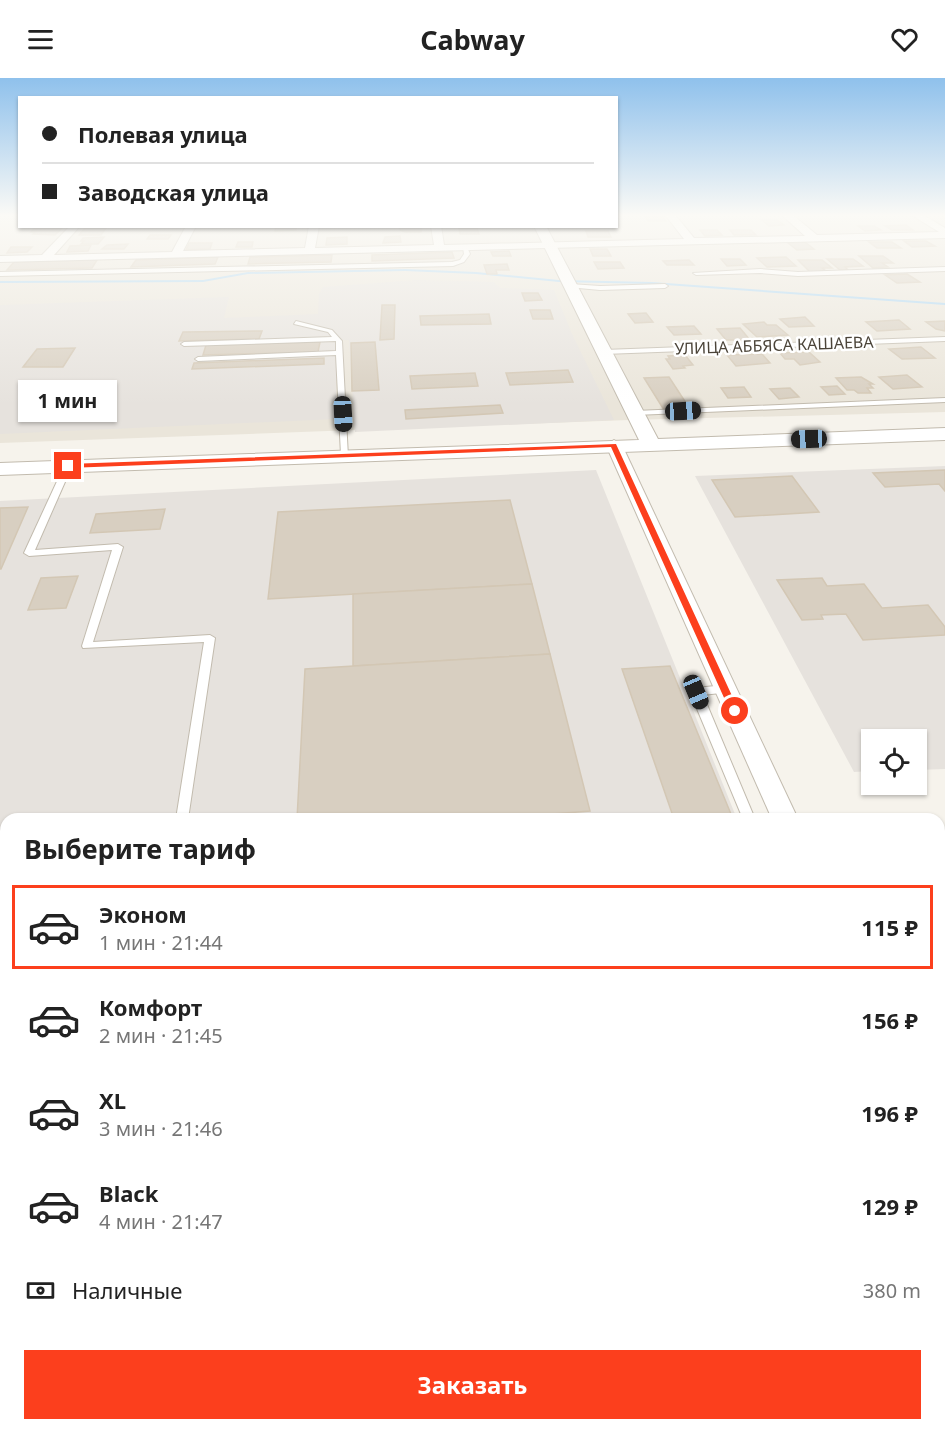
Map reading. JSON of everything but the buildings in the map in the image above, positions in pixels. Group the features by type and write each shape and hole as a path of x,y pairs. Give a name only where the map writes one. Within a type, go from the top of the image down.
{"street":[{"path":"566,279 651,444"},
{"path":"0,469 945,434"},
{"path":"614,445 782,813"}],"lane":[{"path":"568,283 600,288 665,286"},
{"path":"296,323 330,331 339,341 345,456"},
{"path":"184,344 337,339"},
{"name":"УЛИЦА АББЯСА КАШАЕВА","path":"604,352 945,339"},
{"path":"198,359 340,353"},
{"path":"635,413 945,400"},
{"path":"68,466 29,553 118,547 87,646 210,638 183,813"},
{"path":"725,689 696,692 746,813"}],"shaded area":[{"path":"0,279 945,279 945,412 629,420 0,443"},
{"path":"417,280 494,282 500,288 554,290 572,334 614,420 355,432 349,340 336,340 336,419 0,434 0,305 229,297 224,318 318,314 319,294 323,287"},
{"path":"945,466 945,769 927,770 927,729 861,729 861,772 854,772 695,476"},
{"path":"596,470 735,813 0,813 0,501"}],"waterway":[{"path":"0,282 213,279"},
{"path":"540,279 652,283 945,304"}],"route":[{"path":"68,466 614,445 735,711"}]}
